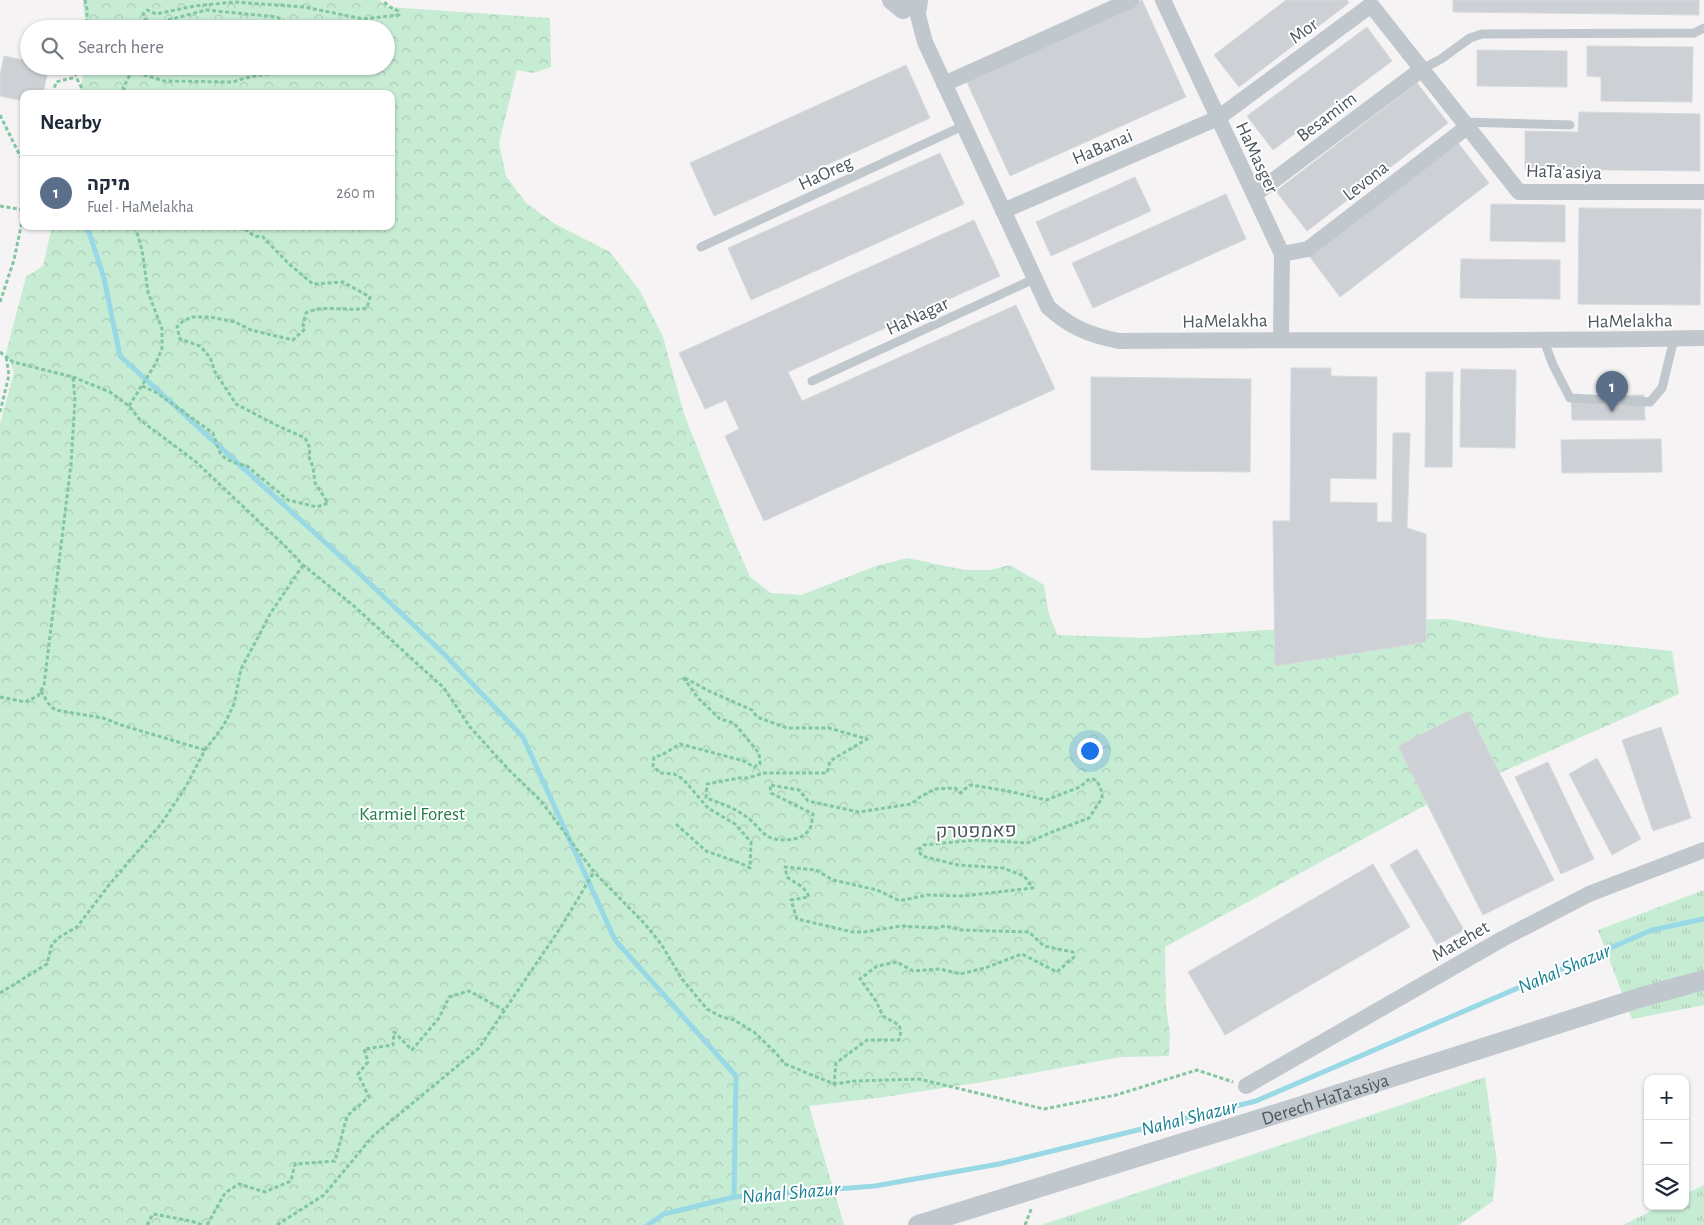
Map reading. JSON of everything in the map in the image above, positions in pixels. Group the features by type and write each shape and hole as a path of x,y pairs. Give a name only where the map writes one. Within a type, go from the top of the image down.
{"street":[{"path":"944,84 1131,0"},
{"name":"HaMasger","path":"1163,0 1282,254 1281,340"},
{"name":"HaMelakha","path":"907,3 1048,307 1062,320 1079,330 1097,337 1118,341 1544,341 1704,338"},
{"name":"Mor","path":"1218,118 1371,5 1422,69"},
{"name":"HaTa'asiya","path":"1422,69 1519,192 1704,192"},
{"name":"Besamim","path":"1254,195 1422,69"},
{"name":"HaBanai","path":"1003,211 1218,118"},
{"name":"Levona","path":"1282,254 1308,249 1466,125"},
{"name":"Matehet","path":"1246,1086 1504,938 1589,894 1704,850"},
{"name":"Derech HaTa'asiya","path":"918,1225 1289,1110 1642,997 1704,980"}],"lane":[{"path":"1422,69 1441,59 1470,38 1482,34 1694,33 1704,28"},
{"path":"1466,125 1570,125"},
{"name":"HaOreg","path":"701,247 964,126"},
{"name":"HaNagar","path":"812,381 1034,279"},
{"path":"1544,341 1553,365 1570,398 1650,402 1662,388 1674,339"}],"path":[{"path":"85,0 87,20"},
{"path":"146,20 143,14 146,10 156,14 195,6 234,2 304,7 364,19 399,15 398,11 388,6 383,0"},
{"path":"167,20 206,10 277,17 282,20"},
{"path":"125,90 122,88 130,75"},
{"path":"144,75 164,81 234,82 259,75"},
{"path":"54,90 56,82 76,77 83,90"},
{"path":"0,115 20,156"},
{"path":"0,206 20,210"},
{"path":"0,302 14,260 20,230"},
{"path":"128,406 156,363 162,348 162,329 148,292 142,250 136,230"},
{"path":"142,386 157,393 213,432 220,453 226,459 247,466 288,500 317,507 328,504 315,483 313,467 309,457 310,448 305,438 236,404 215,372 210,357 200,346 180,339 177,328 183,321 192,317 210,317 235,322 251,330 293,340 305,329 303,325 306,313 314,308 356,310 367,308 370,297 343,282 313,284 289,264 264,236 254,236 246,230"},
{"path":"0,352 13,362 73,377 110,392 128,406 140,420 195,460 303,565 354,606 444,688 470,727 509,770 541,801 594,872 645,924 661,944 682,979 707,1009 722,1017 734,1020 754,1032 785,1064 834,1084 855,1081 919,1079 1044,1109 1116,1095 1197,1070 1246,1086"},
{"path":"0,412 9,375 6,356"},
{"path":"0,697 25,702 38,696 44,685 71,464 75,400 73,377"},
{"path":"0,993 47,964 52,944 61,936 77,927 109,885 161,824 185,788 205,750 224,725 234,704 241,669 280,598 303,565"},
{"name":"פאמפטרק","path":"676,824 706,851 750,868 751,842 735,824 708,808 683,779 674,774 660,773 653,766 654,757 662,755 680,744 702,748 744,761 754,767 760,764 759,753 734,723 720,719 698,698 683,677 752,710 757,717 787,728 829,728 867,739 830,761 827,773 764,774 707,784 706,798 733,808 746,816 769,836 778,839 792,839 803,835 809,829 814,814 771,793 770,785 799,790 808,801 859,812 911,804 935,789 955,788 961,793 971,785 1046,800 1080,787 1088,780 1094,779 1097,781 1102,792 1102,798 1089,818 1027,843 975,840 924,845 918,850 922,856 958,865 1004,868 1024,876 1033,888 964,896 927,895 898,900 877,890 833,880 816,870 785,867 786,877 804,888 809,895 809,897 790,900 797,919 853,932 901,926 937,928 945,926 961,930 1029,932 1044,946 1073,952 1074,957 1057,972 1022,954 985,968 960,974 940,969 913,971 897,962 878,966 860,979 876,1001 883,1016 899,1025 901,1031 899,1040 867,1040 836,1063 834,1084"},
{"path":"41,690 48,703 55,710 103,718 205,750"},
{"path":"277,1225 324,1195 373,1136 479,1048 561,927 594,872"},
{"path":"207,1225 225,1193 239,1184 265,1192 290,1181 295,1164 335,1160 347,1116 369,1097 358,1074 368,1062 364,1049 393,1045 394,1032 412,1050 440,1018 449,997 469,991 504,1010"},
{"path":"148,1225 153,1214 191,1220 203,1225"}],"green space":[{"name":"Karmiel Forest","path":"83,0 380,0 388,7 550,18 551,67 533,73 517,70 499,143 506,176 526,203 555,224 610,252 640,291 663,337 684,414 750,577 771,593 801,595 876,566 907,558 965,570 990,570 1010,565 1044,585 1048,611 1057,635 1144,638 1265,630 1314,629 1405,620 1448,619 1548,638 1672,651 1679,694 1420,808 1165,947 1166,1007 1170,1033 1169,1056 1121,1057 983,1082 809,1106 844,1225 0,1225 0,424 14,372 6,353 26,277 43,266 51,230 395,230 395,90 80,90 83,75 395,75 395,20 85,20"},
{"path":"1704,890 1704,1005 1632,1019 1598,930"},
{"path":"1485,1077 1497,1162 1493,1201 1459,1225 1041,1225"},
{"path":"1704,1185 1704,1225 1623,1225 1653,1210 1689,1210 1689,1192"}],"building":[{"path":"1142,0 1186,97 1010,176 966,80"},
{"path":"1286,0 1347,0 1349,3 1239,87 1214,55"},
{"path":"1453,0 1699,0 1699,15 1453,12"},
{"path":"1367,27 1392,61 1273,150 1247,116"},
{"path":"1587,46 1693,47 1692,102 1601,101 1601,77 1587,76"},
{"path":"1477,50 1567,51 1567,87 1477,86"},
{"path":"4,56 20,59 20,75 47,75 44,90 20,90 20,100 0,96 0,75"},
{"path":"906,65 930,118 714,216 690,163"},
{"path":"1417,83 1448,123 1307,231 1276,191"},
{"path":"1579,112 1700,114 1700,171 1525,169 1525,131 1578,132"},
{"path":"1458,143 1489,183 1340,297 1310,257"},
{"path":"940,153 964,204 751,300 728,248"},
{"path":"1135,177 1151,211 1051,256 1036,222"},
{"path":"1226,194 1246,239 1093,308 1072,263"},
{"path":"1491,204 1565,205 1565,242 1490,241"},
{"path":"1579,208 1701,209 1700,305 1578,304"},
{"path":"974,220 1000,276 788,372 802,401 1016,305 1055,389 764,521 725,436 739,429 726,400 705,409 679,353"},
{"path":"1461,259 1560,260 1560,299 1460,298"},
{"path":"1291,368 1331,368 1331,376 1377,377 1376,479 1330,478 1330,502 1377,503 1377,522 1392,522 1393,433 1410,433 1407,528 1426,534 1426,642 1275,666 1273,521 1290,521"},
{"path":"1461,369 1516,370 1515,448 1460,447"},
{"path":"1426,372 1453,372 1452,467 1425,467"},
{"path":"1091,377 1251,379 1250,472 1091,470"},
{"path":"1644,395 1645,420 1572,420 1571,396"},
{"path":"1661,439 1662,472 1562,473 1561,440"},
{"path":"1468,711 1554,880 1483,915 1398,746"},
{"path":"1661,727 1691,818 1653,831 1622,740"},
{"path":"1597,758 1641,839 1612,855 1569,774"},
{"path":"1548,762 1594,859 1561,874 1515,777"},
{"path":"1417,849 1464,930 1437,945 1390,865"},
{"path":"1373,864 1410,927 1225,1035 1188,972"}],"waterway":[{"path":"88,230 104,278 120,356 361,575 444,654 523,737 615,940 736,1076 734,1197"},
{"name":"Nahal Shazur","path":"648,1225 664,1214 734,1197 875,1186 999,1164 1256,1101 1652,930 1704,919"}],"place":[{"name":"מיקה","path":"1612,412"}]}
